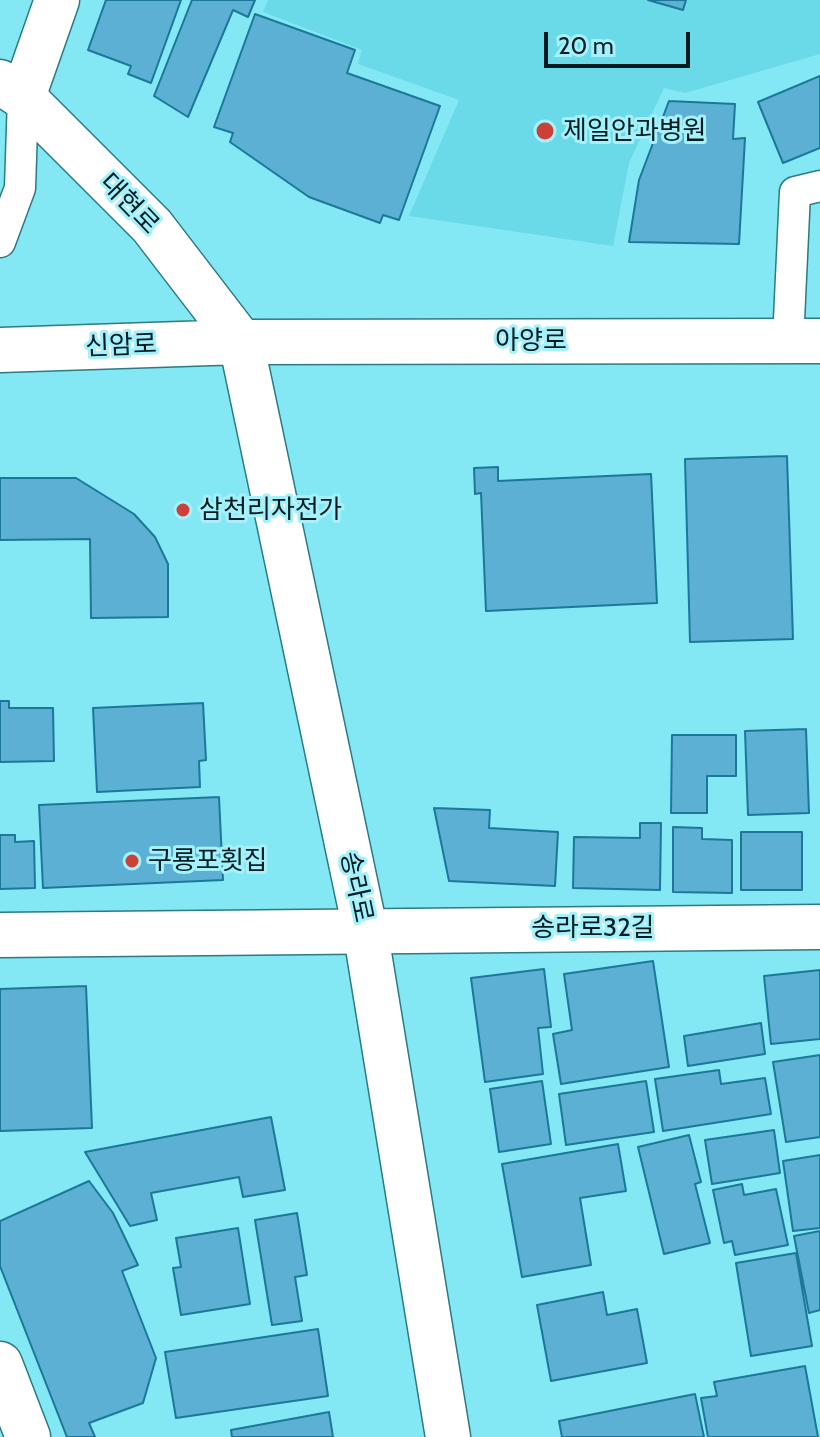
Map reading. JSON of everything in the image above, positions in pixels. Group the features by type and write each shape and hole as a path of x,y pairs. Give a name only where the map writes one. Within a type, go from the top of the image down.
{"main road":[{"path":"11,89 57,0"},
{"name":"대현로","path":"11,89 152,226 241,342"},
{"name":"아양로","path":"241,342 804,341"},
{"name":"신암로","path":"0,350 241,342"},
{"name":"송라로","path":"241,342 365,929 448,1437"},
{"name":"송라로32길","path":"0,935 365,929 820,927"},
{"path":"0,1364 28,1437"}],"lane":[{"path":"0,242 20,188 11,89"},
{"path":"804,341 795,192 820,186"}],"shaded area":[{"name":"제일안과병원","path":"268,0 820,0 820,54 685,93 664,88 629,163 613,246 409,216 459,100 358,64 362,50 263,12"}],"building":[{"path":"106,0 181,0 151,83 128,74 131,66 88,50"},
{"path":"192,0 255,0 248,17 233,10 188,117 154,96"},
{"path":"648,0 686,0 683,10"},
{"path":"255,14 355,50 347,73 440,106 399,220 383,215 380,223 309,197 230,142 233,133 214,127"},
{"path":"820,76 820,148 783,163 758,102"},
{"path":"669,101 735,104 733,139 745,138 739,244 629,242 639,180"},
{"path":"787,456 793,639 690,642 685,459"},
{"path":"498,467 498,481 651,474 657,603 486,611 481,493 475,494 474,468"},
{"path":"0,478 76,478 134,514 155,537 168,564 168,617 91,618 90,539 0,540"},
{"path":"0,701 9,701 9,708 53,708 54,761 0,762"},
{"path":"203,703 206,760 199,761 200,787 97,792 93,708"},
{"path":"806,729 809,813 748,815 745,731"},
{"path":"672,735 736,735 736,776 707,776 707,813 671,813"},
{"path":"219,797 223,880 43,888 39,805"},
{"path":"434,808 490,810 489,828 558,832 555,886 449,881"},
{"path":"640,823 661,823 660,890 573,888 574,837 640,838"},
{"path":"673,827 702,828 702,839 732,840 732,893 673,892"},
{"path":"741,832 802,832 802,890 741,890"},
{"path":"0,835 15,835 15,842 34,841 35,888 0,889"},
{"path":"653,961 669,1067 561,1084 553,1034 572,1030 564,974"},
{"path":"544,969 551,1027 538,1028 543,1074 485,1082 471,978"},
{"path":"820,970 820,1039 771,1044 764,976"},
{"path":"86,986 92,1128 0,1131 0,989"},
{"path":"761,1023 765,1054 688,1066 684,1036"},
{"path":"820,1055 820,1137 786,1142 773,1062"},
{"path":"719,1070 721,1084 765,1078 771,1114 663,1131 655,1079"},
{"path":"542,1081 551,1144 499,1152 490,1089"},
{"path":"646,1081 654,1132 566,1145 559,1094"},
{"path":"271,1117 285,1190 243,1197 239,1177 151,1193 157,1220 130,1226 85,1152"},
{"path":"774,1130 780,1173 712,1184 705,1140"},
{"path":"689,1135 701,1182 695,1184 710,1243 664,1254 638,1147"},
{"path":"618,1144 626,1191 580,1198 591,1265 522,1277 502,1164"},
{"path":"820,1155 820,1228 793,1231 783,1161"},
{"path":"89,1181 113,1213 138,1265 122,1271 156,1358 143,1403 89,1423 95,1437 67,1437 0,1266 0,1221"},
{"path":"742,1184 744,1195 776,1189 788,1245 735,1255 732,1241 724,1243 713,1190"},
{"path":"297,1213 307,1275 295,1277 302,1321 272,1325 255,1220"},
{"path":"238,1228 250,1304 181,1315 173,1268 181,1267 176,1238"},
{"path":"820,1231 820,1310 809,1313 794,1236"},
{"path":"796,1253 812,1346 751,1356 736,1263"},
{"path":"603,1292 607,1315 637,1309 647,1363 551,1381 537,1305"},
{"path":"318,1329 328,1396 176,1418 165,1352"},
{"path":"805,1366 818,1437 708,1437 701,1398 717,1396 714,1382"},
{"path":"695,1394 704,1437 562,1437 559,1421"},
{"path":"329,1412 333,1437 232,1437 231,1430"}],"place":[{"name":"제일안과병원","path":"545,131"},
{"name":"삼천리자전가","path":"183,510"},
{"name":"구룡포횟집","path":"132,861"}]}
